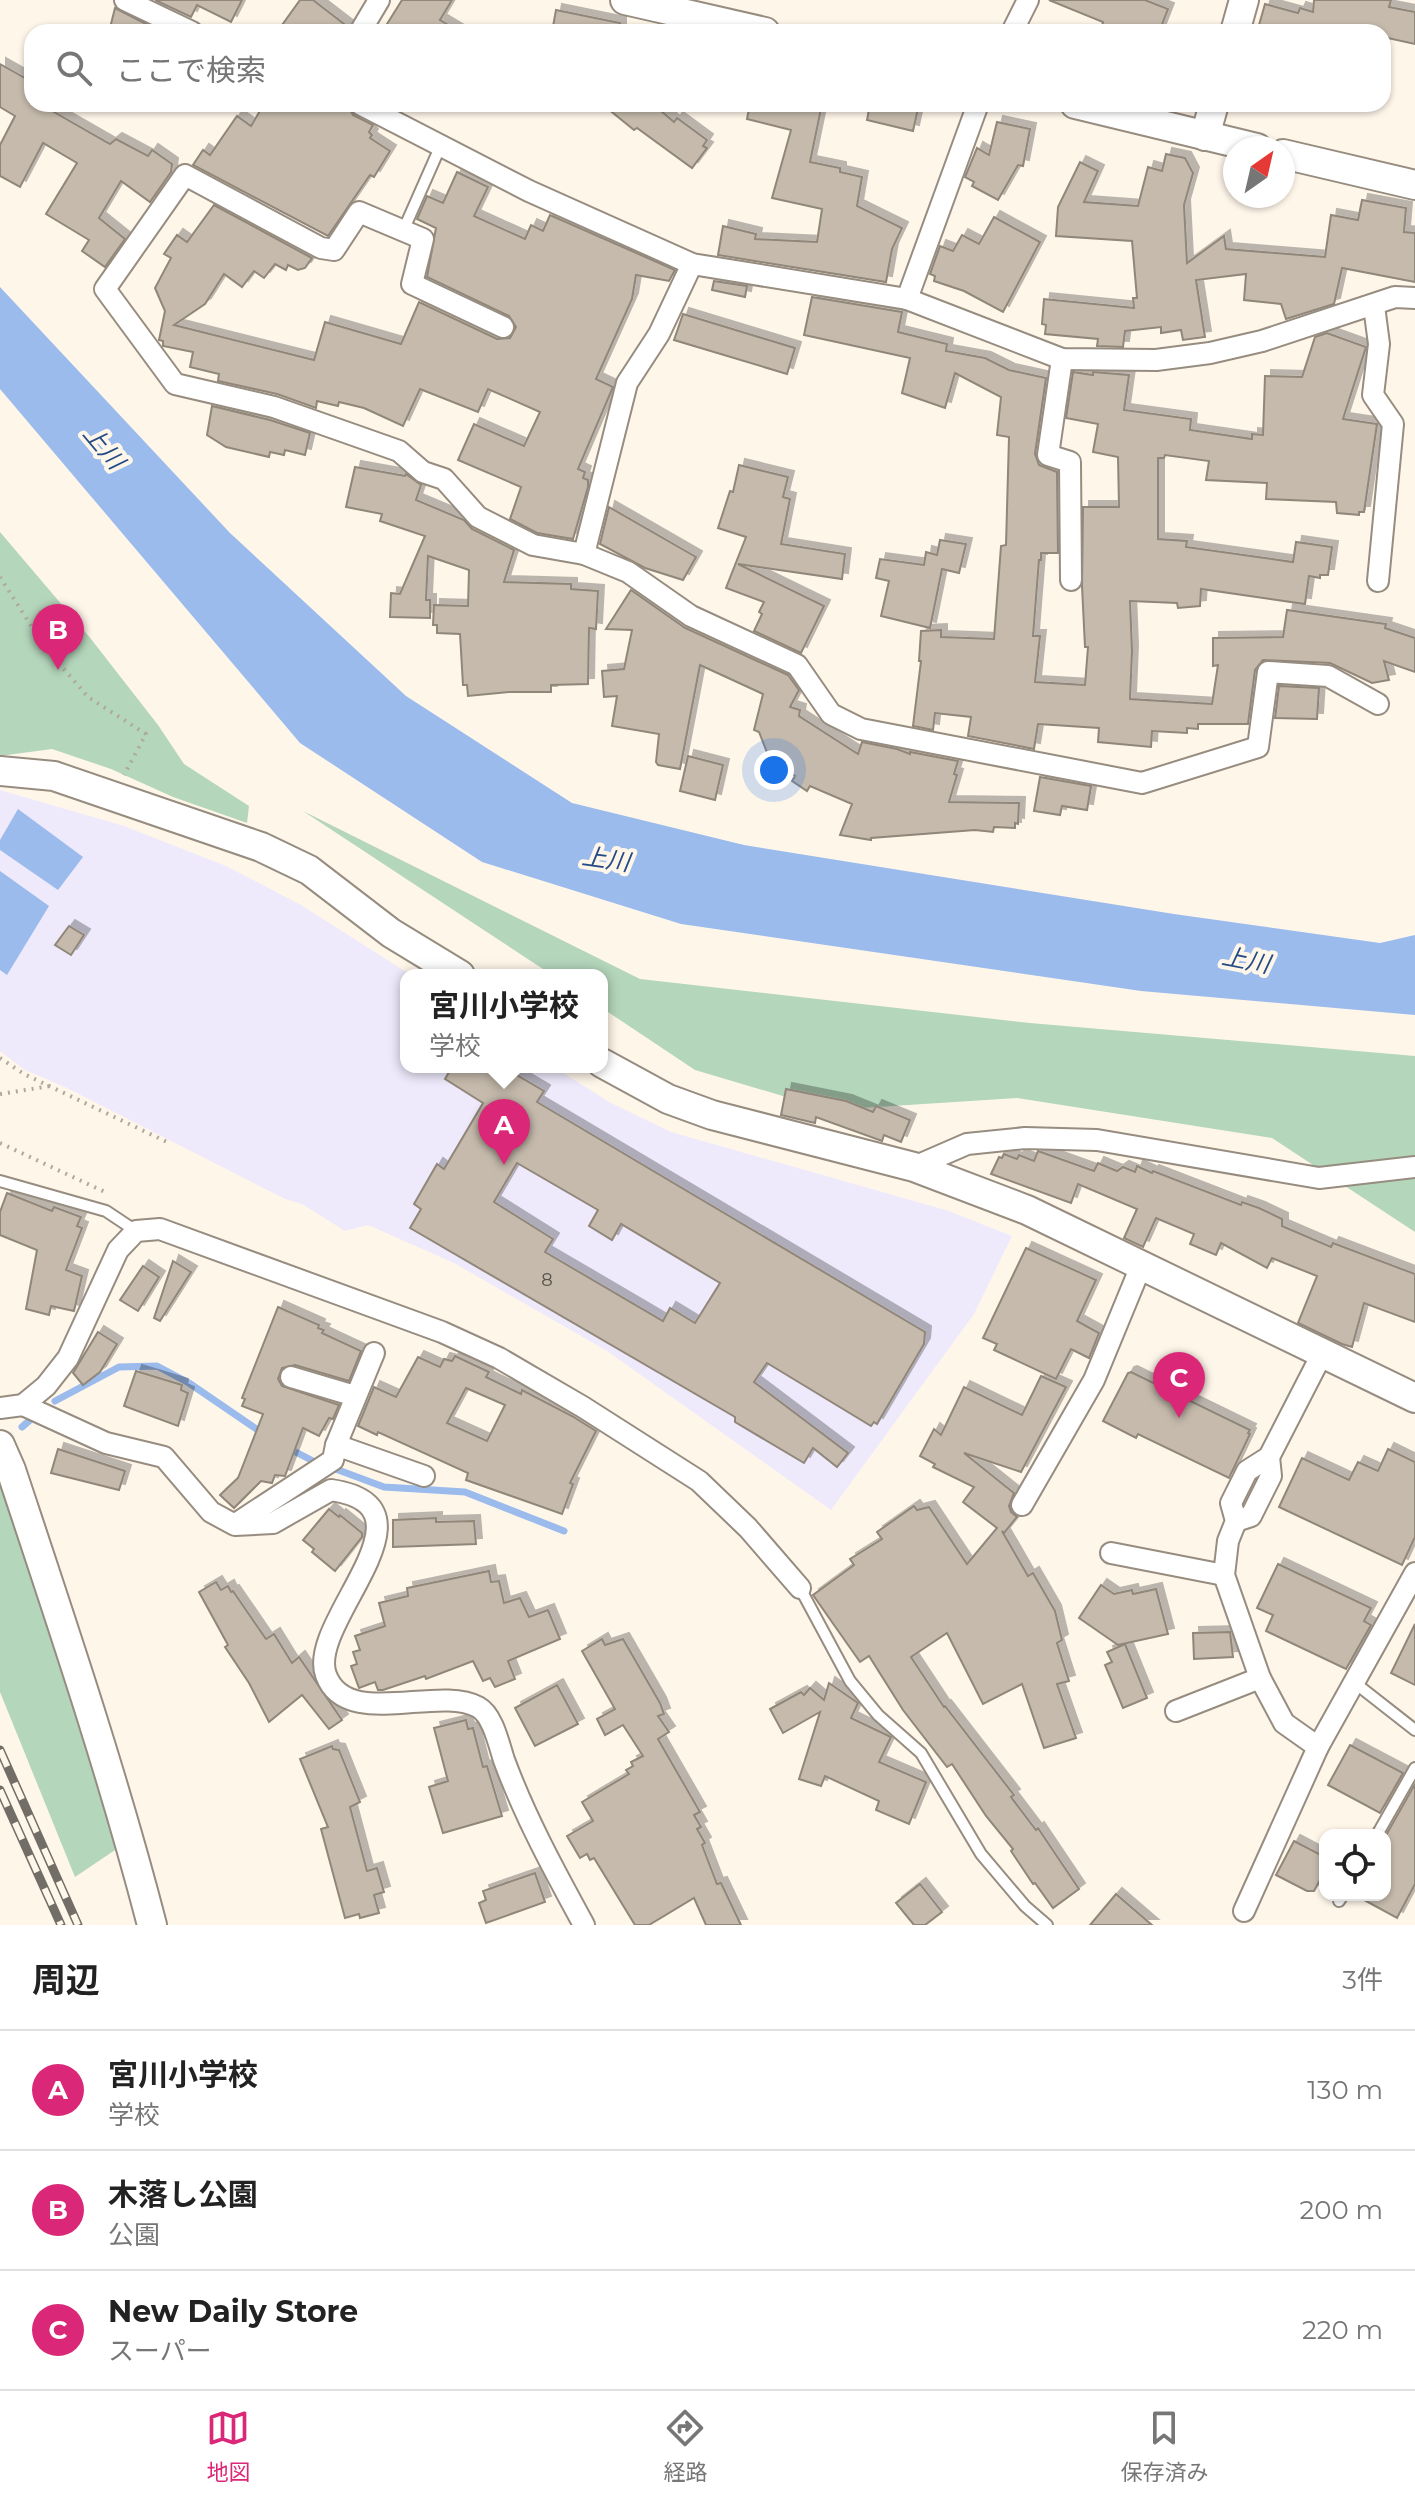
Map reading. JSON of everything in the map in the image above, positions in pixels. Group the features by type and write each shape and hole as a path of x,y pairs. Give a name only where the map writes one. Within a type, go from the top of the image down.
{"street":[{"path":"125,0 175,24"},
{"path":"365,24 379,0"},
{"path":"625,0 664,4 736,24"},
{"path":"1016,24 1028,0"},
{"path":"1237,24 1244,0"},
{"path":"376,112 529,191 692,264 907,299 1062,359 1156,360 1210,353 1262,341 1395,297 1415,298"},
{"path":"907,299 975,112"},
{"path":"1108,112 1223,140"},
{"path":"1205,136 1212,112"},
{"path":"1295,157 1415,185"},
{"path":"503,327 412,284 423,239 359,212 334,250 321,248 185,175 105,289 175,384 274,407 399,451 423,472 444,479 478,517 533,545 584,554 628,572 691,616 797,665 831,714 861,729 1142,783 1258,747 1268,672 1328,676 1378,704"},
{"path":"584,554 627,383 659,334 692,264"},
{"path":"1374,306 1379,344 1373,395 1393,424 1378,581"},
{"path":"1062,359 1048,455 1070,462 1071,580"},
{"path":"0,771 54,776 261,847 309,870 391,933 450,969"},
{"path":"608,1066 668,1099 712,1115 914,1167 1027,1210 1415,1398"},
{"path":"914,1167 967,1144 1025,1138 1097,1140 1319,1178 1415,1167"},
{"path":"23,1405 46,1386 68,1358 118,1250 136,1231 160,1229 442,1332 499,1358 699,1481 748,1528 800,1588"},
{"path":"1022,1505 1094,1380 1141,1266"},
{"path":"235,1525 333,1460 336,1445 374,1353"},
{"path":"1318,1747 1284,1723 1260,1678 1224,1575 1228,1541 1236,1521 1231,1503 1247,1471 1269,1457 1322,1354"},
{"path":"291,1377 355,1396"},
{"path":"0,1408 23,1405 106,1443 164,1457 211,1512 235,1525 273,1523 331,1490 363,1498 374,1512 377,1534 373,1553 325,1647 326,1675 340,1694 361,1704 455,1700 480,1708 491,1724 511,1778 584,1925"},
{"path":"0,1445 79,1673 152,1925"},
{"path":"336,1445 424,1476"},
{"path":"1111,1553 1224,1575"},
{"path":"1244,1911 1318,1747 1415,1573"},
{"path":"1176,1711 1260,1678"}],"lane":[{"path":"403,231 441,145"},
{"path":"0,1181 106,1211 136,1231"},
{"path":"800,1588 850,1681 878,1715 921,1753 981,1854 1025,1906 1047,1925"},
{"path":"1355,1683 1415,1730"},
{"path":"1380,1829 1415,1768"}],"path":[{"path":"0,577 44,646 88,697 146,734 122,779"},
{"path":"0,1058 24,1074 167,1142"},
{"path":"0,1094 52,1086"},
{"path":"0,1143 107,1192"}],"shaded area":[{"path":"0,790 124,826 226,866 301,905 402,969 400,1073 563,1073 609,1102 671,1132 949,1211 1012,1236 974,1314 831,1510 607,1351 454,1263 368,1225 345,1231 302,1204 285,1199 67,1088 25,1070 0,1051"}],"green space":[{"path":"0,532 91,639 158,725 184,764 249,806 247,823 52,749 0,756"},
{"path":"303,811 640,979 1030,1023 1415,1056 1415,1232 1272,1138 1017,1098 830,1110 695,1070 608,1012 608,969 543,969"},
{"path":"0,1482 118,1848 75,1877 0,1692"}],"water":[{"name":"上川","path":"0,287 230,533 406,696 572,803 744,845 1174,914 1380,943 1415,935 1415,1015 1141,991 681,924 482,862 300,743 0,389"},
{"path":"18,809 83,857 58,890 0,850 0,840"},
{"path":"0,871 49,906 7,975 0,970"}],"building":[{"path":"155,0 242,0 231,22 197,5 191,17"},
{"path":"300,0 313,0 344,24 283,24"},
{"path":"402,0 452,0 440,20 447,24 387,24"},
{"path":"1049,0 1145,0 1168,9 1162,24 1103,22"},
{"path":"1314,0 1391,0 1389,7 1415,12 1415,44 1391,39 1391,24 1259,24 1265,4 1298,13 1300,8 1313,12"},
{"path":"115,8 146,24 111,24"},
{"path":"556,10 620,23 620,24 553,24"},
{"path":"0,64 24,78 24,112 54,112 110,144 116,139 148,156 152,150 172,164 171,172 150,202 121,181 99,218 125,239 105,267 82,251 89,240 46,214 77,163 43,143 20,187 0,176 0,145 15,116 0,107"},
{"path":"259,112 351,112 373,125 370,138 390,151 328,236 193,165 203,150 210,155 237,116 251,126"},
{"path":"612,112 662,112 674,122 677,118 707,140 703,146 707,148 692,168 637,128 634,130"},
{"path":"748,112 820,112 810,162 840,168 840,172 862,177 857,206 902,228 892,249 886,282 718,255 723,226 756,234 755,239 817,242 822,209 772,198 791,130 747,119"},
{"path":"868,112 917,112 913,131 867,120"},
{"path":"997,122 1030,129 1023,166 1018,165 998,200 972,186 974,182 965,177 977,148 989,155"},
{"path":"1166,154 1185,158 1193,173 1184,205 1187,263 1224,236 1226,249 1325,257 1331,215 1358,220 1362,200 1406,208 1404,232 1415,233 1415,282 1342,268 1334,304 1286,319 1281,304 1244,300 1246,274 1196,280 1205,337 1183,340 1181,330 1161,333 1161,327 1125,331 1123,347 1097,346 1098,339 1045,334 1046,325 1042,324 1044,299 1134,308 1133,298 1137,298 1132,241 1056,236 1058,207 1080,162 1098,171 1084,202 1138,206 1148,167 1162,171"},
{"path":"457,172 488,187 474,216 525,239 531,225 543,231 550,215 675,270 669,281 636,275 632,299 596,379 613,387 578,469 585,472 583,478 588,480 588,487 573,539 537,533 510,519 521,487 458,460 474,424 524,446 540,412 488,389 478,412 420,389 403,426 364,408 317,401 316,408 277,394 218,381 219,374 190,367 193,352 163,346 163,341 159,340 165,311 155,288 171,258 164,254 177,235 187,242 214,205 312,258 305,268 298,270 288,265 286,270 275,264 264,278 254,271 242,287 224,274 205,304 174,325 314,360 325,322 401,344 419,302 497,339 510,338 516,327 509,316 427,277 436,228 417,219 427,196 443,203"},
{"path":"994,217 1040,242 1003,312 964,291 934,281 935,276 930,274 940,246 953,251 962,235 979,244"},
{"path":"714,281 747,286 745,297 712,290"},
{"path":"812,297 902,312 898,332 947,344 946,351 985,358 1009,370 1046,378 1035,454 1039,465 1057,472 1058,553 1041,553 1039,560 1033,636 1040,636 1035,682 1085,685 1088,647 1085,647 1082,586 1083,507 1119,507 1118,457 1093,452 1098,424 1066,418 1073,372 1129,375 1124,410 1191,419 1190,430 1252,439 1252,434 1263,435 1265,376 1302,377 1315,337 1327,333 1366,347 1343,419 1377,424 1364,512 1359,512 1359,515 1337,513 1336,502 1266,499 1267,483 1206,480 1209,461 1165,455 1158,458 1158,539 1187,541 1186,547 1293,562 1296,542 1332,547 1328,575 1320,575 1320,578 1309,576 1305,604 1201,589 1200,606 1178,608 1177,603 1130,601 1130,699 1212,704 1218,665 1213,666 1213,638 1283,637 1287,610 1386,624 1385,628 1415,638 1415,672 1384,661 1389,680 1372,683 1330,663 1263,660 1255,670 1248,724 1198,724 1198,729 1187,728 1187,733 1152,731 1151,747 1098,742 1099,728 1038,724 1034,749 968,736 971,717 935,713 933,730 913,726 921,661 921,631 941,630 941,637 994,639 1001,546 1006,545 1009,437 997,435 1001,397 955,373 945,408 902,393 910,358 804,335"},
{"path":"683,314 795,348 787,374 674,340"},
{"path":"212,406 310,433 305,455 285,450 284,455 270,452 269,457 226,447 207,435"},
{"path":"739,465 788,477 783,497 790,499 781,544 845,554 842,579 738,564 824,606 801,653 754,631 764,602 726,588 746,537 718,528 730,491 733,492"},
{"path":"355,467 406,474 421,485 416,500 464,520 472,529 514,550 504,582 571,584 571,589 598,591 596,629 589,628 588,684 551,685 551,692 468,696 467,685 463,685 460,634 437,633 437,625 433,625 434,605 468,606 469,570 428,556 426,600 430,600 430,618 390,617 391,593 400,594 425,536 380,521 382,514 346,507"},
{"path":"609,507 696,557 683,580 645,568 600,544"},
{"path":"940,540 966,544 959,573 942,569 930,628 881,616 889,581 876,578 880,559 924,565 926,552 937,555"},
{"path":"631,590 685,628 788,675 799,690 790,707 800,710 799,716 858,754 862,742 910,754 958,761 949,802 1019,803 1018,824 1015,823 1015,828 994,827 993,832 975,830 871,840 840,835 852,804 810,786 807,791 792,781 795,776 770,760 759,732 754,730 763,694 700,665 680,769 658,765 659,734 612,726 617,696 604,697 602,671 624,669 632,630 606,629"},
{"path":"1279,686 1319,688 1317,719 1275,718"},
{"path":"688,756 723,765 715,800 680,791"},
{"path":"1040,777 1091,786 1087,810 1062,806 1060,815 1034,811"},
{"path":"69,926 84,935 71,955 55,945"},
{"path":"448,1073 513,1073 544,1091 537,1102 925,1332 924,1344 877,1424 874,1422 871,1426 767,1363 754,1382 848,1453 837,1467 813,1448 804,1463 735,1422 735,1417 410,1228 421,1209 414,1204 437,1164 444,1169 483,1103 445,1079","holes":["517,1163 598,1210 589,1226 612,1240 621,1224 720,1283 695,1323 670,1308 663,1321 545,1252 553,1239 494,1202"]},
{"path":"786,1089 846,1101 873,1112 876,1106 910,1120 901,1142 884,1135 882,1141 816,1117 815,1123 781,1115"},
{"path":"1038,1151 1094,1171 1098,1163 1117,1171 1123,1167 1135,1172 1137,1166 1153,1171 1241,1205 1242,1202 1259,1208 1282,1219 1282,1226 1331,1247 1333,1243 1415,1274 1415,1322 1364,1303 1352,1347 1342,1344 1298,1323 1317,1276 1272,1258 1267,1268 1221,1243 1216,1255 1190,1244 1194,1234 1156,1218 1143,1247 1124,1238 1137,1209 1078,1184 1071,1203 991,1174 999,1157 1002,1158 1004,1154 1017,1159 1019,1155 1034,1161"},
{"path":"7,1193 52,1211 54,1207 81,1217 77,1226 82,1228 66,1270 82,1276 74,1311 51,1306 49,1315 26,1309 37,1250 0,1235 0,1212"},
{"path":"1026,1248 1096,1280 1077,1321 1099,1333 1089,1358 1071,1349 1056,1379 994,1350 997,1344 983,1338"},
{"path":"173,1261 191,1272 160,1321 154,1318"},
{"path":"143,1266 159,1277 138,1311 120,1300"},
{"path":"278,1307 319,1325 318,1328 324,1330 322,1333 361,1351 349,1381 295,1365 282,1368 278,1379 282,1386 339,1405 333,1419 329,1418 319,1436 303,1428 285,1476 275,1475 272,1483 261,1481 234,1508 220,1495 238,1478 263,1414 242,1406 245,1399 242,1398"},
{"path":"98,1332 117,1344 100,1372 83,1385 73,1373"},
{"path":"455,1356 489,1372 486,1377 521,1394 522,1390 596,1431 570,1483 573,1484 562,1514 466,1480 468,1473 358,1426 374,1387 396,1397 418,1357 440,1367 444,1359 452,1361","holes":["466,1388 505,1405 487,1441 447,1423"]},
{"path":"136,1371 182,1385 181,1390 188,1393 178,1426 124,1406"},
{"path":"1131,1372 1250,1430 1229,1478 1138,1434 1136,1438 1103,1421"},
{"path":"1041,1376 1066,1387 1021,1472 964,1453 1014,1493 1009,1506 1017,1517 1004,1533 1002,1531 1028,1576 1033,1573 1055,1611 1062,1640 1057,1643 1069,1681 1057,1684 1076,1738 1044,1748 1022,1684 983,1704 947,1633 911,1657 944,1707 1014,1795 1011,1797 1036,1830 1038,1828 1079,1889 1053,1908 1033,1884 1011,1851 1013,1849 986,1816 952,1764 947,1767 903,1710 869,1656 860,1662 813,1595 854,1565 850,1559 882,1539 877,1532 914,1506 917,1510 929,1507 967,1564 997,1528 963,1502 974,1487 933,1467 935,1464 920,1456 934,1429 941,1435 964,1387 1022,1415"},
{"path":"58,1449 125,1471 119,1490 51,1473"},
{"path":"1388,1449 1415,1462 1415,1537 1402,1565 1279,1507 1302,1458 1349,1480 1358,1462 1378,1471"},
{"path":"329,1509 362,1533 335,1571 303,1540"},
{"path":"436,1518 436,1522 474,1521 476,1544 393,1547 393,1520"},
{"path":"1278,1564 1371,1608 1364,1621 1371,1625 1346,1669 1266,1631 1273,1615 1257,1608"},
{"path":"489,1571 491,1582 499,1581 504,1603 520,1598 529,1617 548,1610 560,1639 508,1661 515,1679 495,1687 490,1678 483,1681 473,1661 426,1679 425,1676 383,1690 378,1690 375,1682 359,1688 351,1666 357,1664 353,1652 360,1650 355,1636 385,1626 379,1603 408,1596 407,1588"},
{"path":"216,1582 221,1590 228,1586 233,1591 266,1639 274,1634 292,1663 299,1657 342,1720 329,1729 302,1695 269,1722 249,1683 225,1647 228,1645 199,1592"},
{"path":"1101,1585 1114,1594 1156,1589 1168,1634 1118,1645 1079,1618"},
{"path":"1415,1624 1415,1685 1391,1673"},
{"path":"1230,1632 1233,1657 1194,1659 1193,1633"},
{"path":"602,1639 605,1645 623,1639 660,1703 664,1714 658,1716 669,1732 658,1739 700,1812 694,1815 701,1827 697,1829 705,1843 702,1845 717,1884 721,1883 741,1925 706,1925 694,1898 649,1925 635,1925 594,1858 590,1860 587,1854 580,1858 567,1836 593,1821 582,1802 629,1774 626,1770 633,1766 631,1762 643,1756 623,1725 605,1735 597,1719 615,1709 582,1651"},
{"path":"1125,1644 1147,1698 1123,1708 1105,1665 1112,1662 1107,1652"},
{"path":"829,1683 858,1703 851,1718 891,1737 879,1762 926,1782 909,1824 876,1810 879,1801 825,1776 821,1786 799,1779 820,1712 783,1733 770,1709 801,1692 804,1695 810,1688 824,1700"},
{"path":"557,1685 578,1724 535,1746 515,1708"},
{"path":"466,1720 468,1729 473,1728 483,1767 487,1766 502,1816 443,1833 429,1787 448,1781 434,1728"},
{"path":"1350,1745 1403,1773 1380,1813 1328,1785"},
{"path":"332,1746 339,1750 360,1802 350,1807 367,1871 377,1868 384,1892 374,1895 379,1913 360,1918 359,1914 345,1918 321,1829 328,1827 300,1759"},
{"path":"1415,1784 1415,1884 1397,1918 1366,1901 1391,1901 1390,1829"},
{"path":"1294,1841 1319,1854 1319,1882 1314,1891 1307,1891 1276,1875"},
{"path":"535,1873 545,1902 486,1923 479,1903 486,1900 483,1891"},
{"path":"920,1884 942,1912 925,1925 914,1925 896,1903"},
{"path":"1116,1894 1152,1925 1090,1925"}],"waterway":[{"path":"55,1401 119,1367 157,1366 189,1383 265,1435"},
{"path":"22,1427 30,1420"},
{"path":"286,1447 313,1461"},
{"path":"333,1468 384,1487 465,1492 564,1531"}],"railway":[{"path":"0,1750 78,1925"},
{"path":"0,1790 61,1925"}],"place":[{"name":"木落し公園","path":"58,670"},
{"name":"宮川小学校","path":"504,1165"},
{"name":"New Daily Store","path":"1179,1418"}]}
